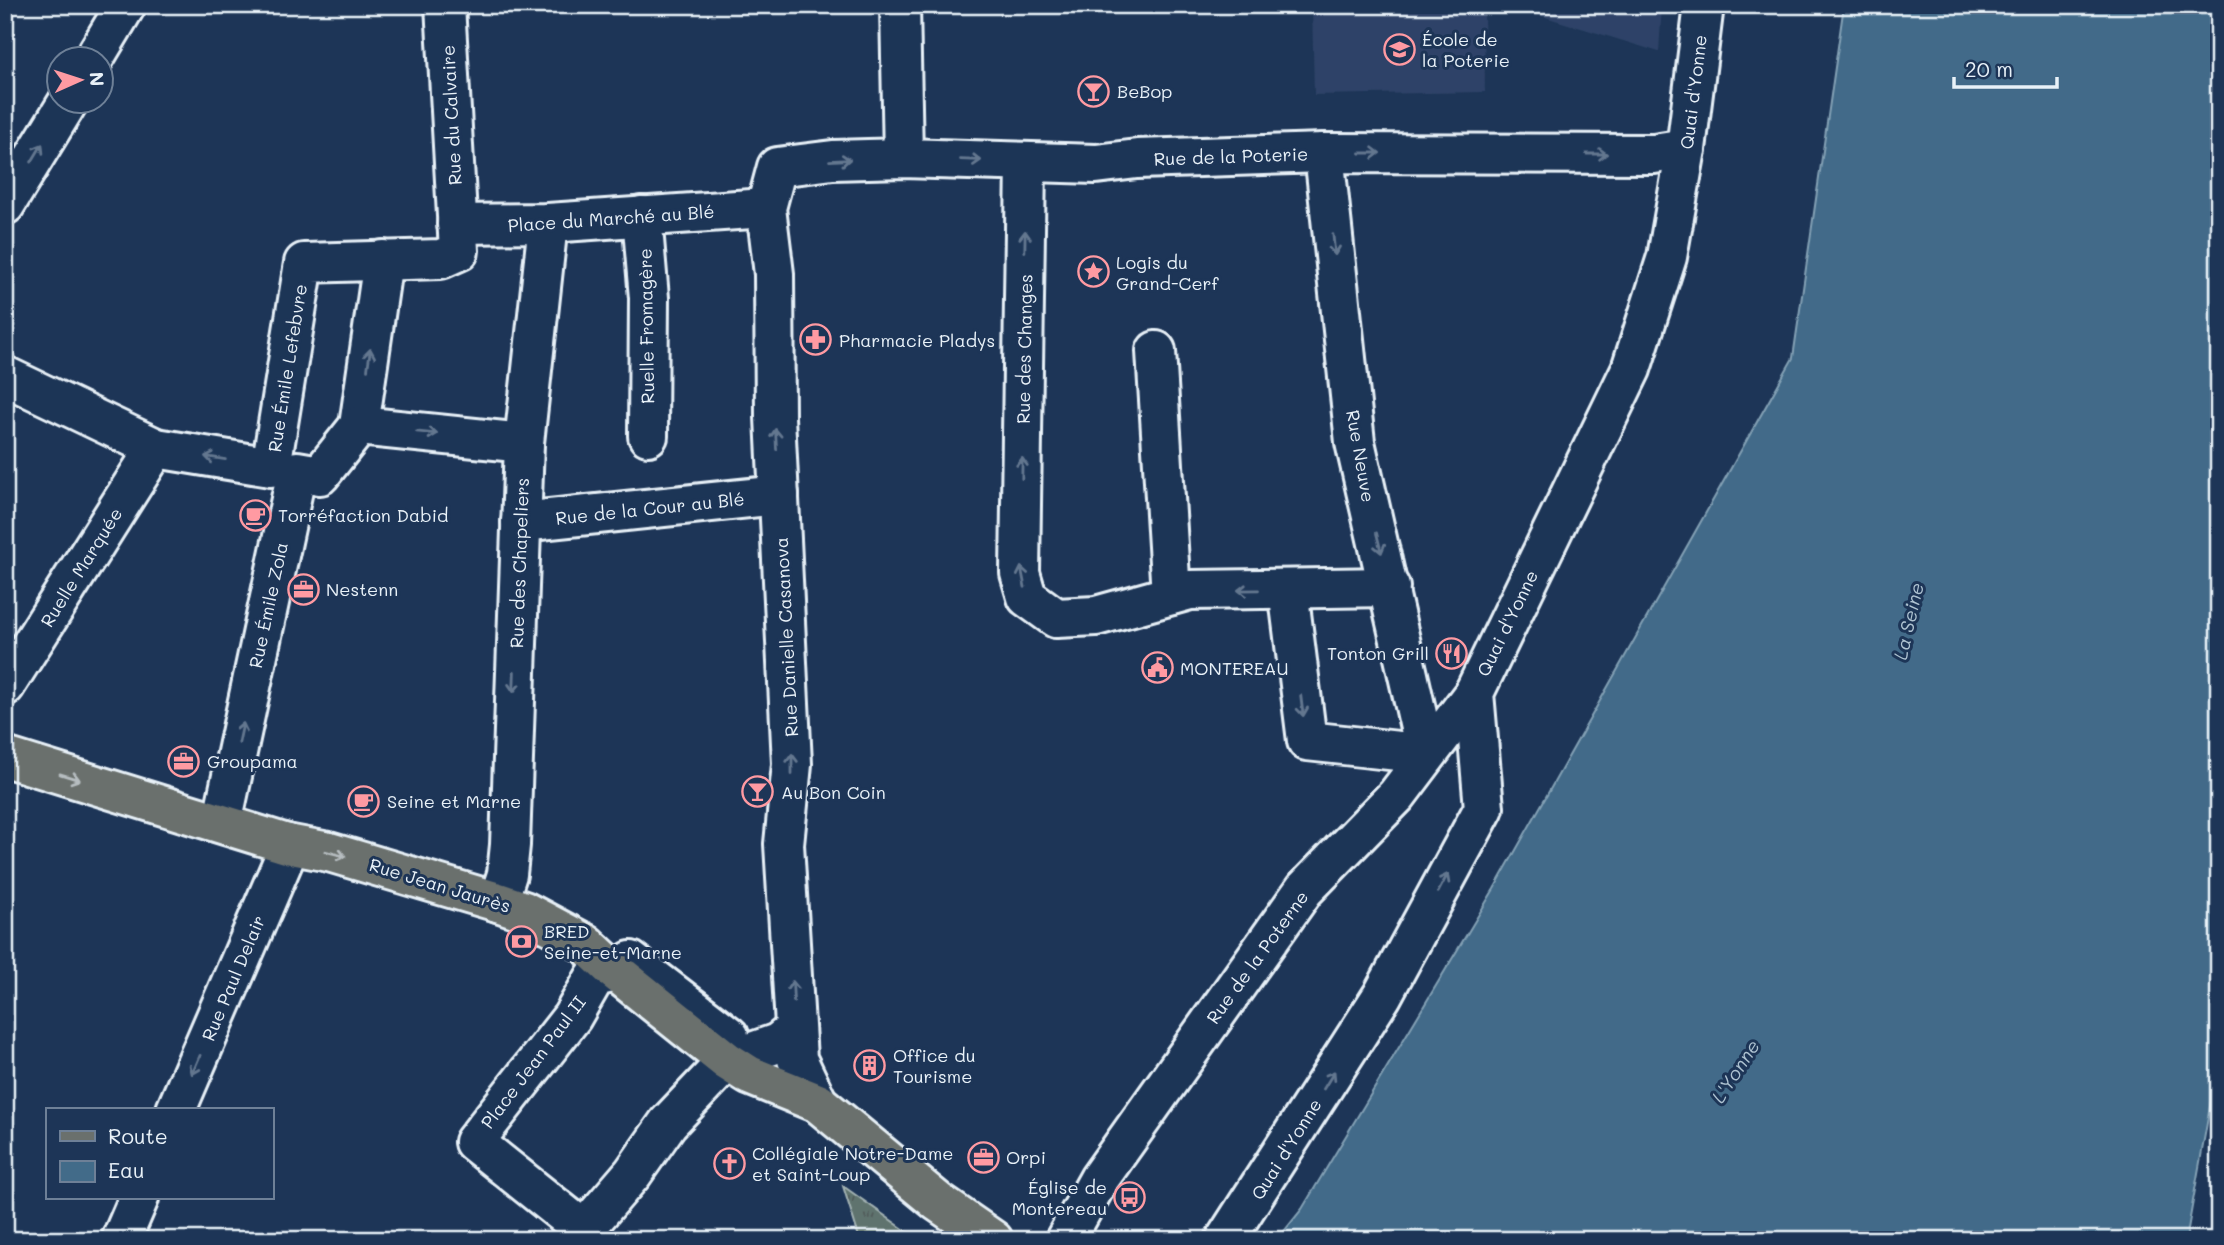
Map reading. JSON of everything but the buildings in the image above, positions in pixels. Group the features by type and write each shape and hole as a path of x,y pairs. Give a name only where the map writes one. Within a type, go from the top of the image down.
{"main road":[{"name":"Rue Jean Jaurès","path":"5,757 287,844 329,852 524,911 586,944 616,972 749,1075 818,1103 938,1202 993,1240"},
{"path":"938,1202 951,1240"}],"street":[{"path":"101,46 126,5"},
{"name":"Rue du Calvaire","path":"445,5 458,238"},
{"path":"900,5 903,158"},
{"name":"Quai d'Yonne","path":"1226,1240 1382,996 1484,808 1474,693 1631,369 1667,257 1686,149 1704,5"},
{"path":"5,205 59,116"},
{"name":"Rue de la Poterie","path":"777,167 833,160 903,158 1096,164 1137,159 1324,153 1654,154 1686,149"},
{"name":"Rue Neuve","path":"1324,153 1355,442 1426,754"},
{"name":"Rue des Changes","path":"1026,162 1020,573 1027,597 1056,618 1096,616 1190,590 1390,587"},
{"name":"Rue Danielle Casanova","path":"777,167 765,208 774,274 779,495 792,764 785,844 797,1059 818,1103"},
{"name":"Place du Marché au Blé","path":"329,262 441,259 458,238 548,223 765,208"},
{"name":"Ruelle Fromagère","path":"642,216 649,298 648,436"},
{"name":"Rue des Chapeliers","path":"498,902 507,874 510,845 524,443 548,223"},
{"path":"284,469 320,475 359,426 383,260"},
{"name":"Rue Émile Lefebvre","path":"5,376 156,448 284,469 303,263 329,262"},
{"path":"1156,351 1171,596"},
{"path":"359,426 524,443"},
{"name":"Ruelle Marquée","path":"5,686 156,448"},
{"name":"Rue Émile Zola","path":"222,823 284,469"},
{"name":"Rue de la Cour au Blé","path":"521,522 779,495"},
{"path":"1288,589 1307,741 1426,754"},
{"name":"Rue de la Poterne","path":"1065,1240 1099,1179 1304,891 1398,795 1474,693"},
{"name":"Rue Paul Delair","path":"177,1108 284,859 287,844"},
{"name":"Place Jean Paul II","path":"616,972 595,977 572,1017 474,1142 584,1230 633,1173 668,1124 727,1060"},
{"path":"727,1060 778,1043 794,1030"},
{"path":"121,1240 138,1200"}],"shaded area":[{"name":"École de la Poterie","path":"1312,5 1484,5 1485,92 1314,95"},
{"name":"École de la Poterie","path":"1506,5 1662,5 1659,52"}],"green space":[{"path":"843,1186 909,1233 912,1240 860,1240"}],"water":[{"path":"1844,5 2219,5 2219,1056 2186,1240 1277,1240 1302,1209 1494,889 1793,358"}],"place":[{"name":"École de la Poterie","path":"1399,49"},
{"name":"BeBop","path":"1094,91"},
{"name":"Logis du Grand-Cerf","path":"1093,272"},
{"name":"Pharmacie Pladys","path":"816,340"},
{"name":"Torréfaction Dabid","path":"255,515"},
{"name":"Nestenn","path":"303,589"},
{"name":"Tonton Grill","path":"1452,653"},
{"name":"MONTEREAU","path":"1157,668"},
{"name":"Groupama","path":"184,761"},
{"name":"Au Bon Coin","path":"758,792"},
{"name":"Seine et Marne","path":"364,801"},
{"name":"BRED Seine-et-Marne","path":"521,941"},
{"name":"Office du Tourisme","path":"870,1065"},
{"name":"Orpi","path":"983,1157"},
{"name":"Collégiale Notre-Dame et Saint-Loup","path":"729,1163"},
{"name":"Église de Montereau","path":"1130,1197"}],"water label":[{"name":"La Seine","path":"1908,621"},
{"name":"L'Yonne","path":"1735,1071"}]}
